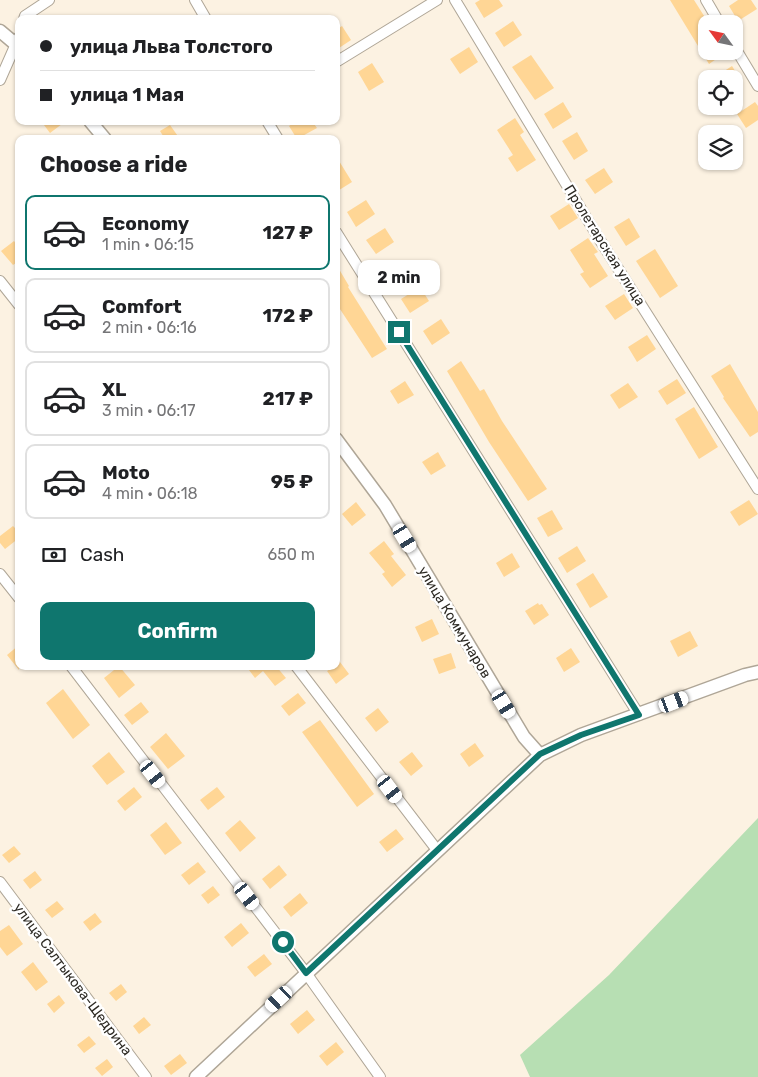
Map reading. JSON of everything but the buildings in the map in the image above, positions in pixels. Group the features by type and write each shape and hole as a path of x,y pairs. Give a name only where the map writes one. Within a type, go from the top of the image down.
{"main road":[{"path":"0,31 15,41"},
{"path":"93,125 102,135"},
{"name":"улица Коммунаров","path":"340,444 385,505 524,737 540,754"},
{"path":"196,1077 540,754 581,735 745,675 758,672"}],"street":[{"path":"26,15 48,0"},
{"path":"195,0 204,15"},
{"path":"340,60 437,0"},
{"name":"Пролетарская улица","path":"454,0 598,237 758,489"},
{"path":"706,0 715,15"},
{"path":"0,80 15,49"},
{"path":"742,60 758,86"},
{"path":"340,238 639,715"},
{"path":"0,281 15,300"},
{"path":"0,574 15,593"},
{"path":"74,670 306,973 380,1077"},
{"path":"299,670 437,850"},
{"name":"улица Салтыкова-Щедрина","path":"0,882 146,1077"}],"green space":[{"path":"758,818 758,1077 530,1077 520,1055 609,975"}],"route":[{"path":"283,942 306,973 540,754 581,735 639,715 399,332"}]}
